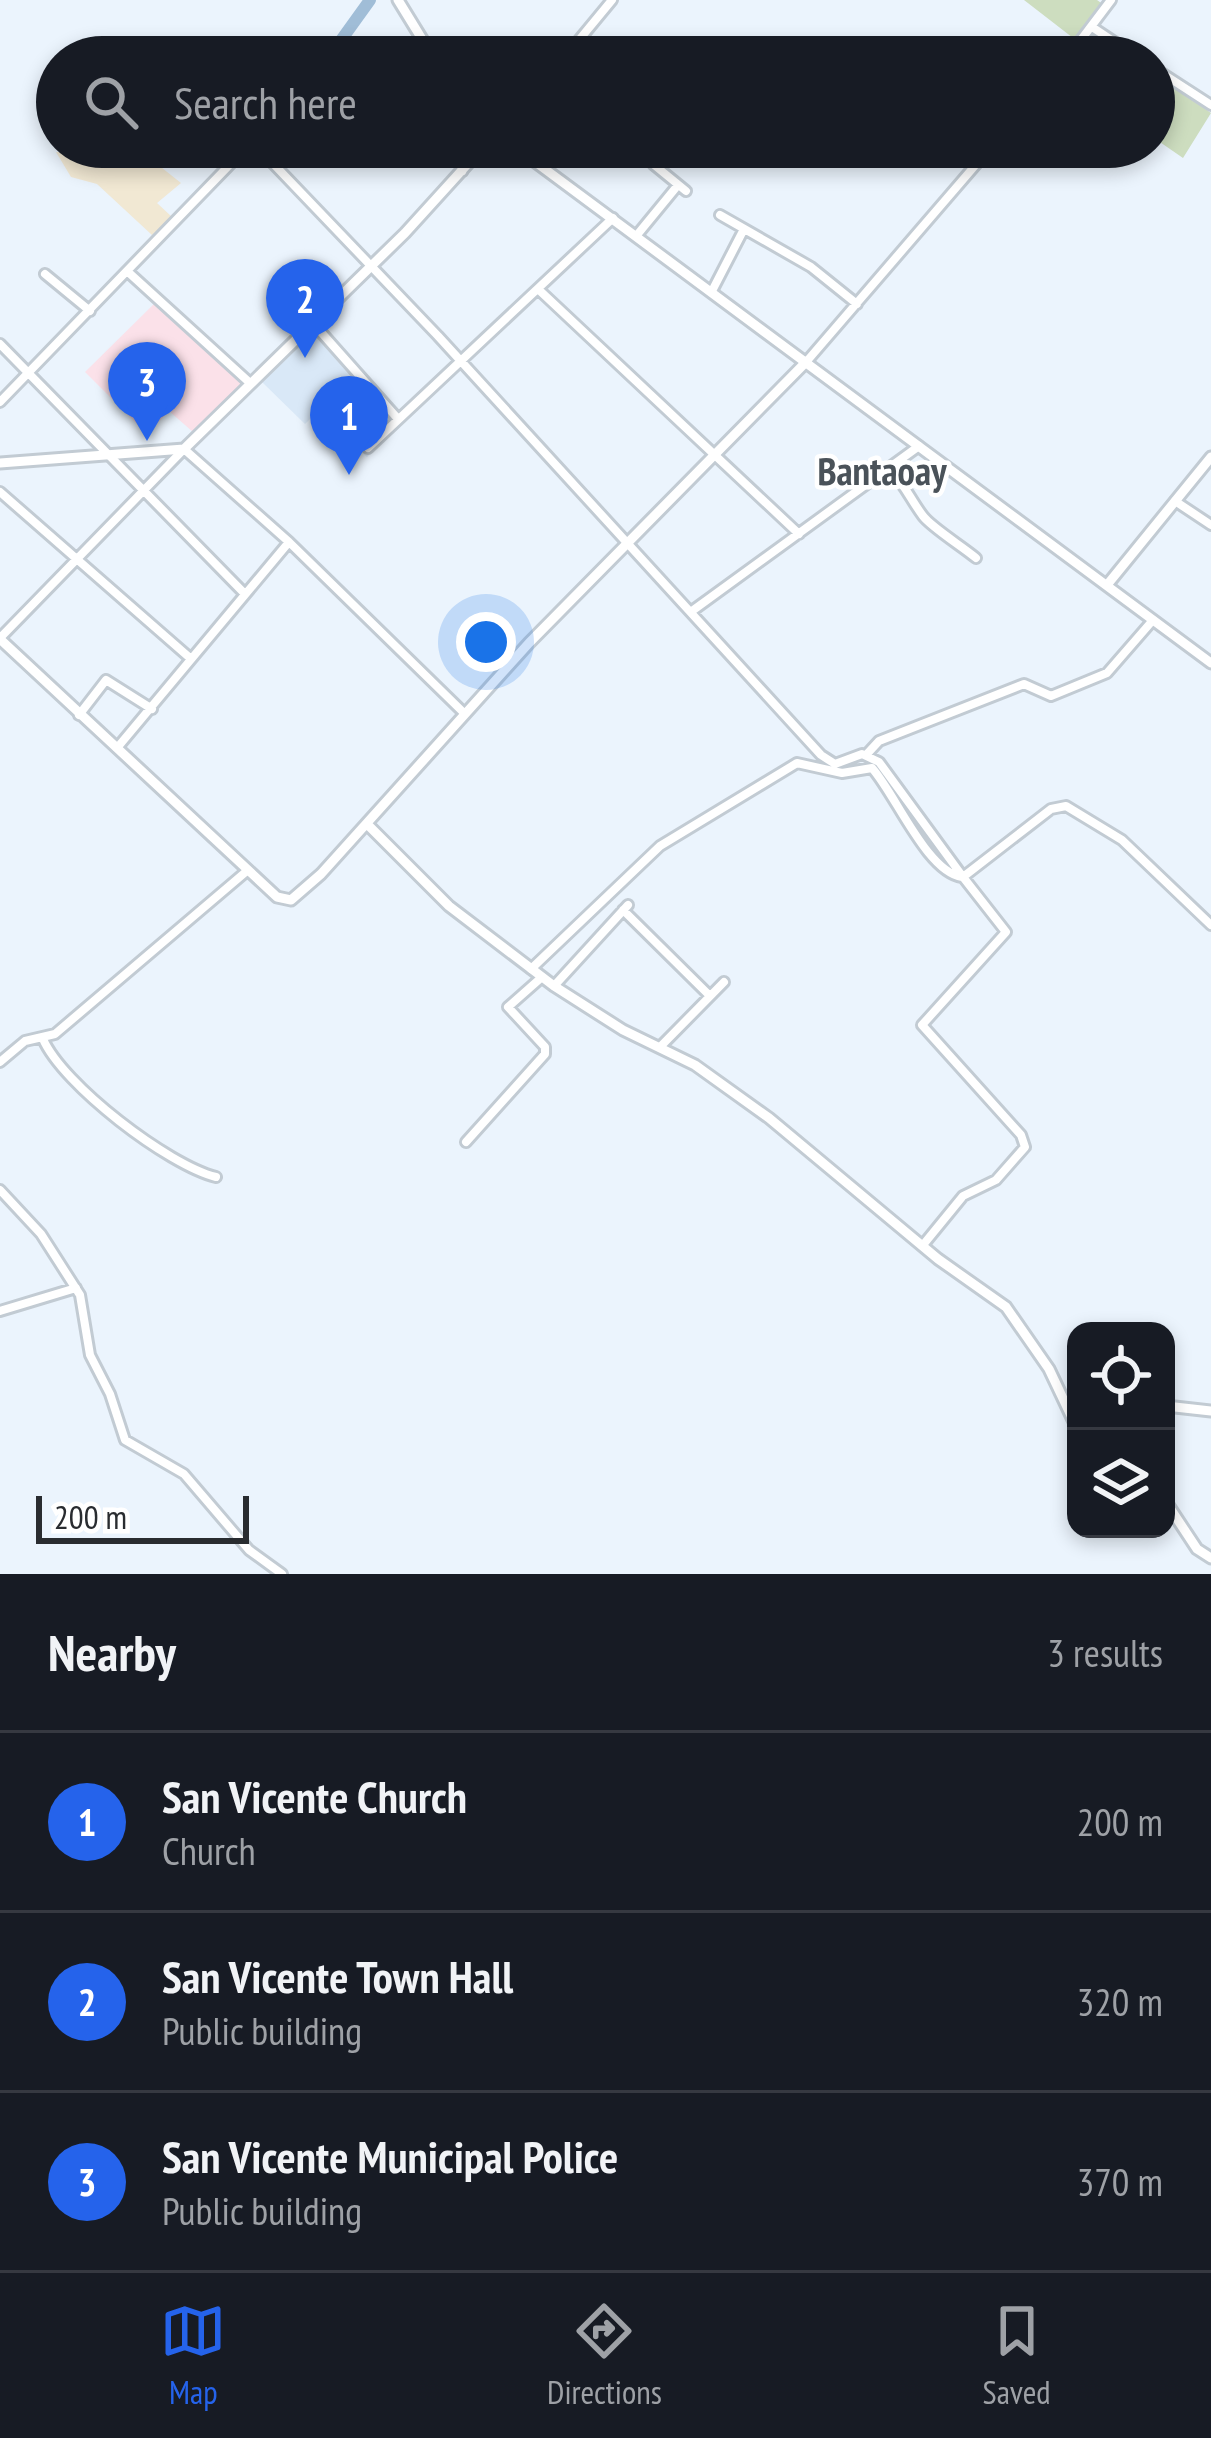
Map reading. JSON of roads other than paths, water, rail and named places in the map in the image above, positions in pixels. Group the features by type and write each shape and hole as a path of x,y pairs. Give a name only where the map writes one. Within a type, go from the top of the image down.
{"street":[{"path":"398,0 420,36"},
{"path":"582,36 612,0"},
{"path":"1085,36 1112,0"},
{"path":"1092,27 1106,36"},
{"path":"1175,81 1211,104"},
{"path":"0,402 227,168"},
{"path":"277,168 631,544 827,761 845,764 867,754 878,741 1024,684 1051,696 1101,676 1153,620"},
{"path":"465,168 0,638 277,897 291,899 367,824 464,712 807,361 973,168"},
{"path":"543,168 922,444 1211,663"},
{"path":"637,235 682,188 658,168"},
{"path":"720,215 811,267 856,304"},
{"path":"368,448 613,218"},
{"path":"712,291 744,229"},
{"path":"127,271 250,383"},
{"path":"46,274 90,311"},
{"path":"538,289 799,534"},
{"path":"311,322 398,419"},
{"path":"0,344 245,594"},
{"path":"692,611 922,444"},
{"path":"0,463 184,448 289,542 464,712"},
{"path":"1107,585 1211,457"},
{"path":"890,469 914,495 928,521 962,542 976,558"},
{"path":"0,493 190,658"},
{"path":"1175,501 1211,525"},
{"path":"115,750 289,542"},
{"path":"79,715 106,680 152,709"},
{"path":"867,754 879,762 1006,932 922,1025 1021,1135 1025,1147 996,1180 963,1196 923,1245"},
{"path":"531,969 660,846 797,763 842,773 872,768 925,847 946,872 963,877"},
{"path":"963,877 1051,808 1066,806 1122,839 1211,925"},
{"path":"367,824 449,906 531,969 769,1118 1016,1318 1067,1409"},
{"path":"0,1062 25,1041 44,1040 107,993 248,870"},
{"path":"554,986 626,908 709,995"},
{"path":"466,1142 546,1052 508,1007 542,977"},
{"path":"660,1047 724,982"},
{"path":"44,1040 58,1064 110,1111 154,1144 216,1178"},
{"path":"0,1190 41,1234 76,1288 90,1355 110,1394 125,1440 184,1474 249,1550 282,1574"},
{"path":"0,1311 76,1288"},
{"path":"1175,1407 1211,1411"},
{"path":"1175,1516 1197,1550 1211,1558"}],"waterway":[{"path":"344,36 370,0"}],"place":[{"name":"San Vicente Town Hall","path":"305,358"},
{"name":"San Vicente Municipal Police","path":"147,441"},
{"name":"San Vicente Church","path":"349,475"}],"district":[{"name":"Bantaoay","path":"882,471"}]}
